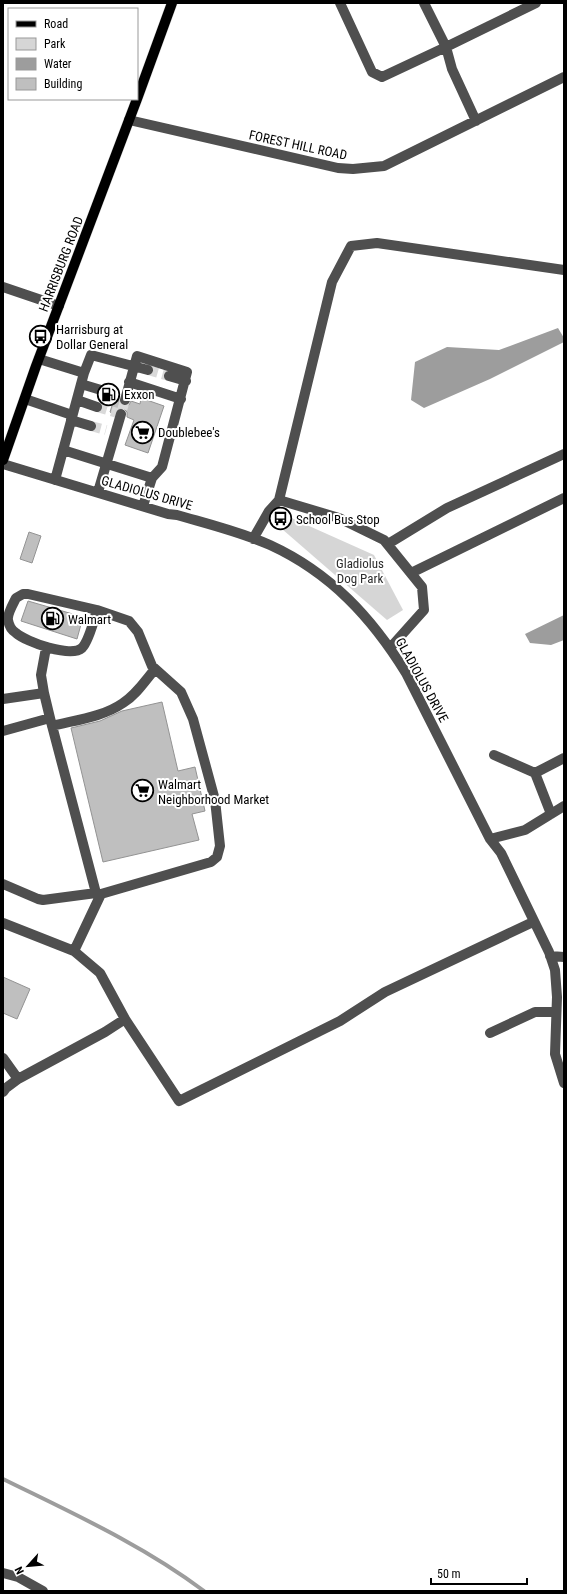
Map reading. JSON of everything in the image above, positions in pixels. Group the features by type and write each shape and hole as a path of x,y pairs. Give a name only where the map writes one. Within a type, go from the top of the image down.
{"main road":[{"name":"HARRISBURG ROAD","path":"138,96 171,3"},
{"name":"HARRISBURG ROAD","path":"3,460 39,359 137,100"}],"street":[{"path":"340,3 372,72 382,76 446,47 536,3"},
{"path":"424,3 446,47 452,69 476,121"},
{"name":"FOREST HILL ROAD","path":"129,120 271,154 338,168 353,169 384,166 564,77"},
{"path":"253,539 269,511 279,500 332,282 351,246 376,244 564,270"},
{"path":"3,287 59,306"},
{"path":"55,480 84,373 91,354 148,370"},
{"path":"122,398 129,382 136,356 187,372 186,381 162,467 152,478 143,506"},
{"path":"39,359 84,373"},
{"path":"169,376 186,381"},
{"path":"129,382 181,399"},
{"path":"81,384 101,390"},
{"path":"25,399 91,426"},
{"path":"77,400 96,407"},
{"path":"98,492 106,464 111,432 121,414"},
{"path":"63,450 152,478"},
{"path":"388,544 447,508 564,454"},
{"name":"GLADIOLUS DRIVE","path":"3,464 177,515 271,546 305,565 330,582 366,617 390,648 406,673 490,839 501,853 550,956 555,970 556,985 555,1054 564,1083"},
{"path":"411,573 564,498"},
{"path":"279,500 339,518 384,540 422,587 424,610 390,648"},
{"path":"3,884 43,900 98,893 211,862 217,858 220,846 215,800 193,719 181,692 152,666 138,632 129,622 97,610 28,594 22,594 16,598 7,618 10,626 17,635 46,648 76,651 82,648 86,641 97,610"},
{"path":"46,648 41,675 44,693 98,893 74,951"},
{"path":"3,731 98,715 124,703 133,695 155,669"},
{"path":"3,699 44,693"},
{"path":"494,755 535,773 551,814"},
{"path":"535,773 564,758"},
{"path":"490,839 525,830 564,806"},
{"path":"3,923 74,951 100,973 125,1019 179,1101 340,1022 385,992 533,922"},
{"path":"550,956 564,957"},
{"path":"556,985 564,976"},
{"path":"490,1033 535,1012 556,1012"},
{"path":"3,1092 18,1079 105,1032 125,1019"},
{"path":"3,1058 18,1079"},
{"path":"3,1573 18,1577 43,1591"}],"green space":[{"name":"Gladiolus Dog Park","path":"289,517 374,555 403,610 387,620 282,529"}],"water":[{"path":"558,328 564,338 564,342 490,379 424,408 411,400 415,362 447,347 499,350"},
{"path":"564,615 564,640 551,645 530,643 525,634"}],"building":[{"name":"Doublebee's","path":"115,396 119,397 119,402 124,406 129,405 131,401 140,404 141,398 164,406 148,453 125,445 134,420 127,417 127,412 123,408 117,409 114,414 110,412"},
{"path":"29,532 41,536 32,563 20,559"},
{"name":"Walmart","path":"28,601 83,617 77,639 21,621"},
{"name":"Walmart Neighborhood Market","path":"162,702 178,771 195,767 205,811 192,814 199,840 103,862 71,728 100,721 122,711"},
{"path":"3,977 30,989 17,1019 3,1013"}],"waterway":[{"path":"3,1479 132,1544 181,1574 204,1591"}],"tunnel":[{"path":"148,370 169,376"},
{"path":"101,390 117,395"},
{"path":"97,407 121,414 125,400"},
{"path":"91,426 106,430"}],"place":[{"name":"Harrisburg at Dollar General","path":"40,336"},
{"name":"Exxon","path":"108,394"},
{"name":"Doublebee's","path":"142,432"},
{"name":"School Bus Stop","path":"281,519"},
{"name":"Walmart","path":"52,619"},
{"name":"Walmart Neighborhood Market","path":"143,791"}]}
